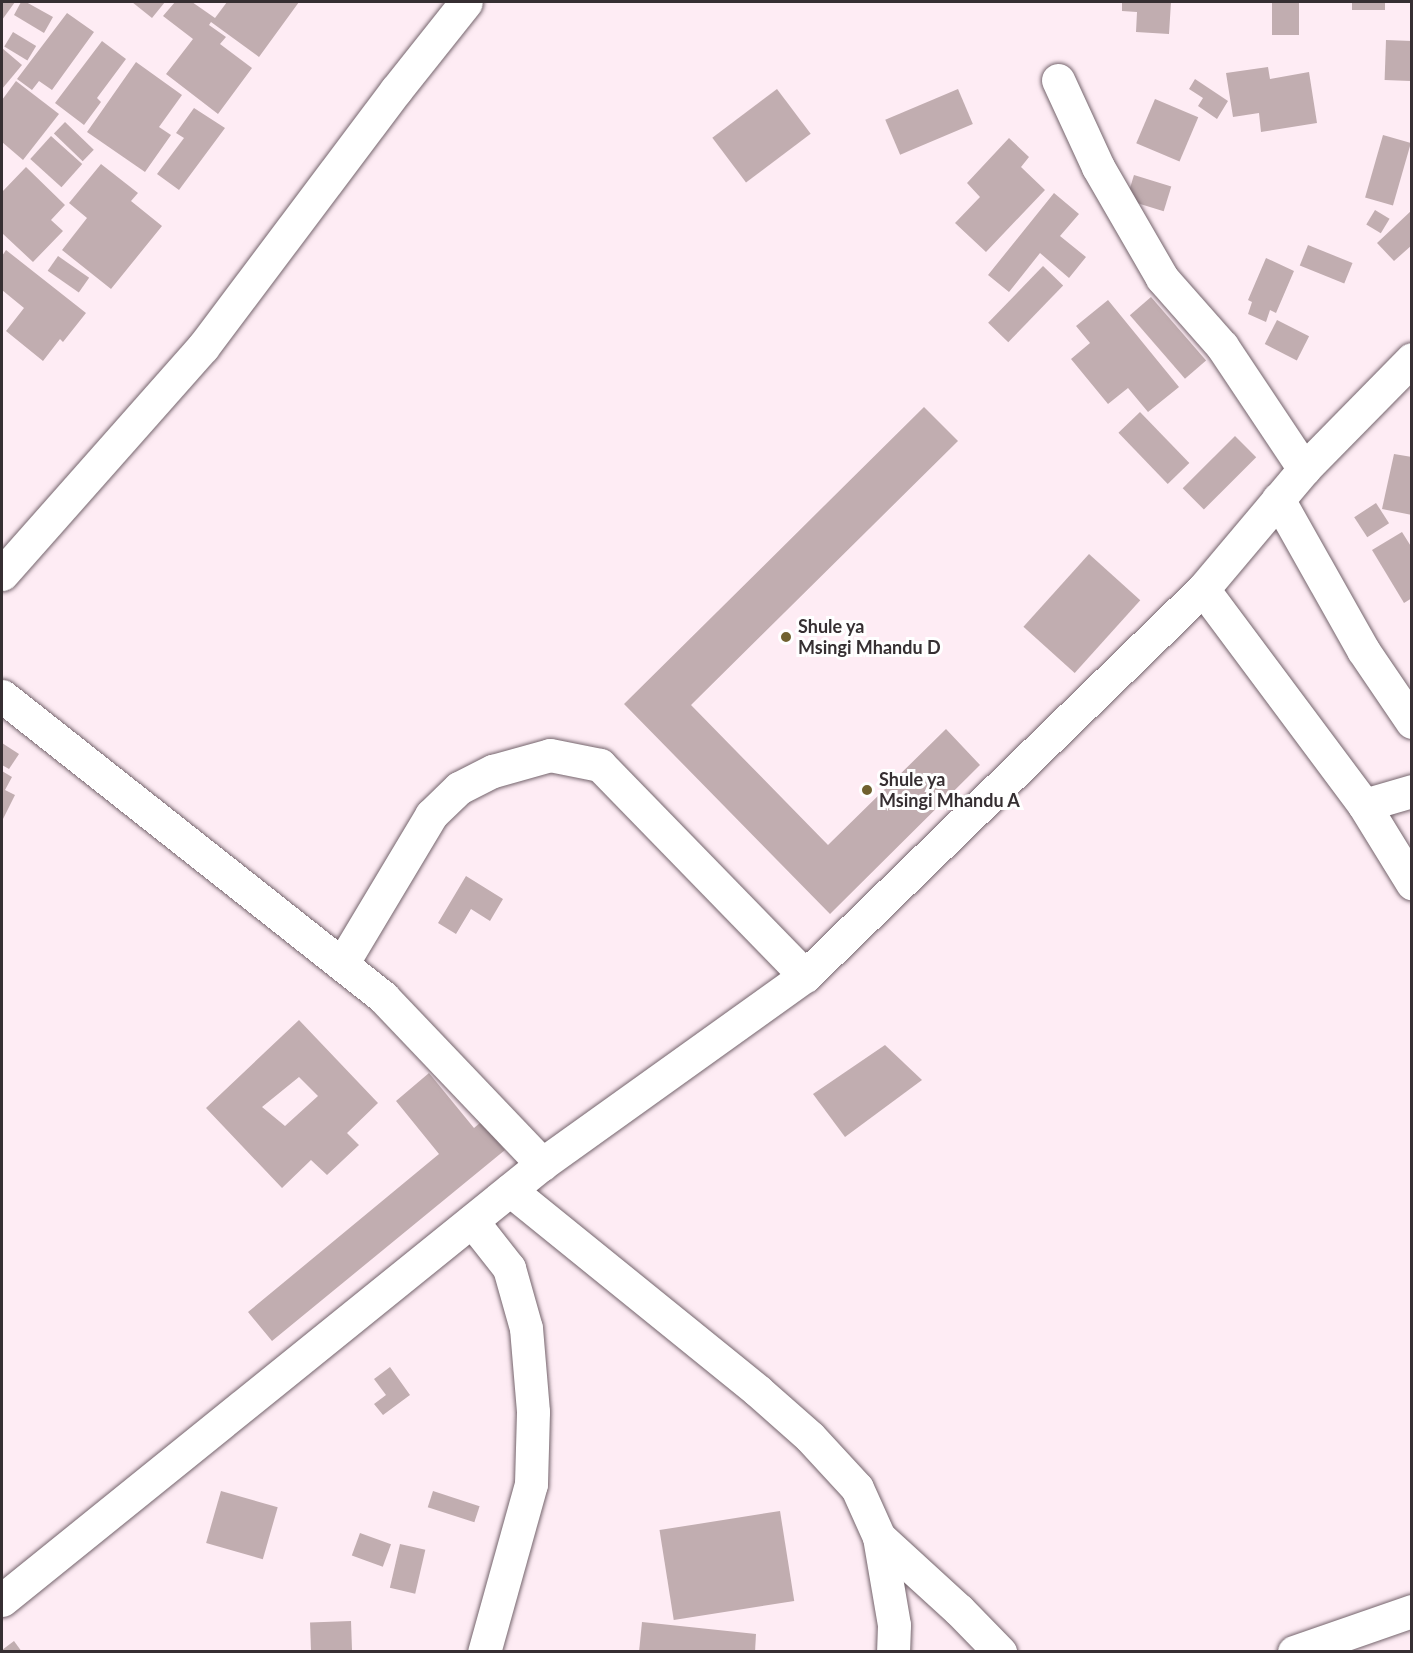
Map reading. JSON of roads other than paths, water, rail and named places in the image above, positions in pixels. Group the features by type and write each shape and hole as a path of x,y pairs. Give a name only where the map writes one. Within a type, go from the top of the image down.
{"street":[{"path":"2,574 203,347 396,90 466,2"},
{"path":"1058,80 1098,167 1162,278 1222,346 1304,469"},
{"path":"2,1600 542,1164 805,976 1203,589 1304,469 1412,359"},
{"path":"1278,499 1363,650 1412,722"},
{"path":"1203,589 1364,805 1412,883"},
{"path":"2,696 383,997 542,1164"},
{"path":"342,964 431,815 459,788 493,771 550,755 600,765 805,976"},
{"path":"1364,805 1412,791"},
{"path":"510,1190 810,1437 857,1488 879,1537 894,1625 893,1652"},
{"path":"472,1221 509,1268 526,1328 534,1412 531,1484 484,1652"},
{"path":"879,1537 960,1610 999,1651"},
{"path":"1294,1652 1412,1611"}],"place":[{"name":"Shule ya Msingi Mhandu D","path":"786,637"},
{"name":"Shule ya Msingi Mhandu A","path":"867,790"}]}
